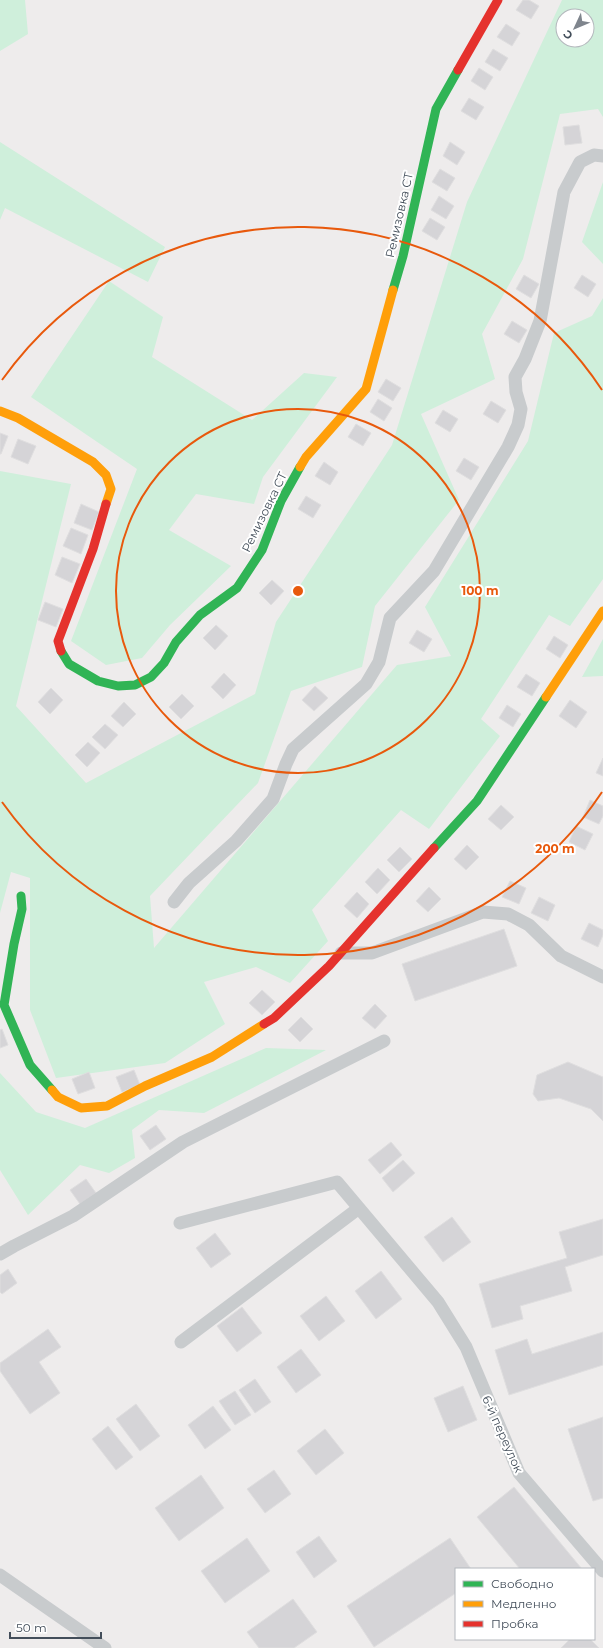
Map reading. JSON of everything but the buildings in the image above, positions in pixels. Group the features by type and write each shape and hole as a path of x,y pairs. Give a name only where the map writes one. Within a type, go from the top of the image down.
{"street":[{"name":"Ремизовка СТ","path":"0,411 18,418 93,462 106,475 110,489 93,549 58,641 62,654 69,664 98,681 118,686 135,685 151,677 164,663 176,642 200,615 237,588 262,550 281,501 306,457 366,388 403,256 436,109 498,0"},
{"path":"174,902 189,883 236,841 273,799 293,749 366,684 378,662 390,618 434,571 508,446 518,424 521,409 516,392 515,377 525,359 540,321 564,192 580,162 594,155 603,156"},
{"path":"21,896 22,909 14,944 4,1005 30,1065 58,1097 80,1108 107,1106 145,1086 212,1057 274,1018 329,966 478,801 603,612"},
{"path":"341,953 372,953 482,912 508,914 529,925 562,956 603,977"},
{"path":"0,1254 73,1216 183,1142 384,1041"},
{"name":"6-й переулок","path":"180,1223 336,1182 438,1302 466,1347 519,1473 603,1571"},
{"path":"182,1342 359,1208"},
{"path":"0,1575 105,1648"}],"green space":[{"path":"0,0 25,0 28,34 0,51"},
{"path":"562,0 603,0 603,117 598,109 560,114 523,259 482,334 495,379 421,414 459,500 375,606 362,667 291,691 258,783 150,896 154,948 397,665 451,656 425,607 528,441 554,333 592,316 603,298 603,579 570,626 549,615 481,719 500,736 429,829 401,810 312,910 328,941 290,983 256,967 204,982 225,1024 165,1063 56,1078 30,1010 30,878 11,872 0,913 0,471 71,484 16,706 86,783 255,694 276,622 392,445 467,202 555,15 555,48 595,48 595,8 558,8"},
{"path":"0,142 165,247 148,282 5,208 0,220"},
{"path":"603,182 603,264 582,242"},
{"path":"109,281 163,317 152,357 252,420 304,373 337,377 263,477 254,504 196,494 169,530 231,566 170,625 142,658 106,665 71,641 137,469 31,397"},
{"path":"603,639 603,676 582,677"},
{"path":"266,1048 326,1050 204,1113 159,1110 132,1130 135,1158 109,1173 80,1165 28,1215 0,1170 0,1073 36,1112 85,1128"}],"traffic: fast":[{"path":"393,290 403,256 436,109 458,70"},
{"path":"61,651 69,664 98,681 118,686 135,685 151,677 164,663 176,642 200,615 237,588 262,550 281,501 300,467"},
{"path":"434,848 477,801 546,697"},
{"path":"21,896 22,909 14,944 4,1005 30,1065 52,1090"}],"traffic: slow":[{"path":"300,467 306,457 366,389 393,290"},
{"path":"0,411 18,418 93,462 106,475 111,489 106,504"},
{"path":"546,697 603,611"},
{"path":"52,1090 58,1097 81,1108 107,1106 145,1086 212,1057 264,1024"}],"traffic: jam":[{"path":"458,70 498,0"},
{"path":"61,651 58,641 93,549 106,504"},
{"path":"264,1024 274,1018 329,966 434,848"}]}
